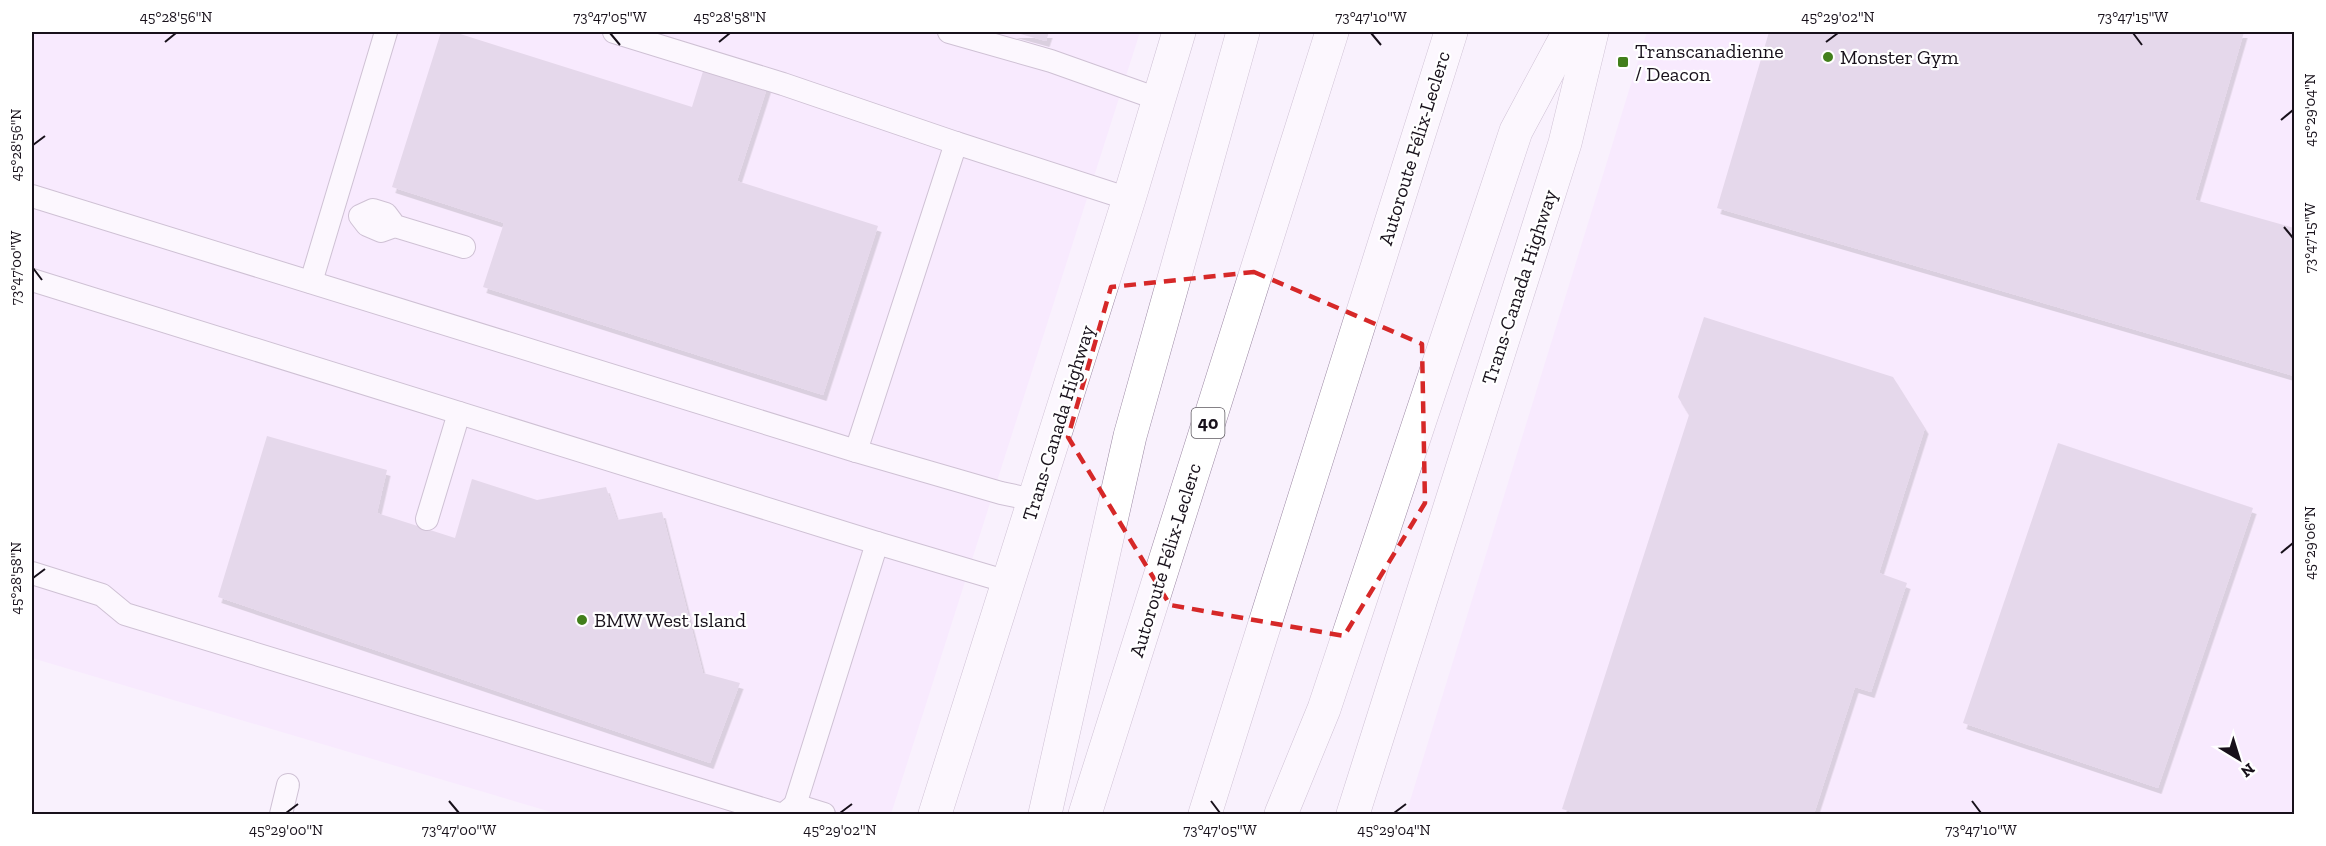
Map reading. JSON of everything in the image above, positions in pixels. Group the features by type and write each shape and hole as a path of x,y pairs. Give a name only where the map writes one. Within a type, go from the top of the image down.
{"main road":[{"name":"Trans-Canada Highway","path":"935,814 1129,199 1179,32"},
{"path":"1045,814 1130,436 1243,32"},
{"name":"Autoroute Félix-Leclerc","path":"1085,814 1332,32"},
{"name":"Autoroute Félix-Leclerc","path":"1205,814 1451,32"},
{"path":"1281,814 1324,709 1516,131 1569,32"},
{"name":"Trans-Canada Highway","path":"1353,814 1565,143 1592,32"}],"lane":[{"path":"311,282 386,32"},
{"path":"614,32 783,84 1129,199"},
{"path":"949,32 1051,62 1158,99"},
{"path":"856,452 956,143"},
{"path":"32,196 856,452 1001,493 1034,500"},
{"path":"333,208 360,216 367,225 381,231 395,226 464,247"},
{"path":"32,280 1008,582"},
{"path":"427,519 459,413"},
{"path":"786,811 877,543"},
{"path":"32,573 102,595 125,614 786,811 824,814"},
{"path":"280,814 288,785"}],"highlighted area":[{"path":"1254,272 1422,344 1425,503 1344,636 1170,605 1068,437 1111,287"}],"shaded area":[{"path":"32,32 1140,32 891,814 558,814 32,658"},
{"path":"1647,32 2294,32 2294,814 1406,814"}],"building":[{"path":"441,32 454,32 692,107 705,65 768,85 737,181 878,226 823,395 483,287 504,223 392,187"},
{"path":"1013,32 1049,32 1046,41"},
{"path":"1769,32 2244,32 2195,200 2294,228 2294,376 1717,208"},
{"path":"1704,317 1893,377 1925,428 1879,573 1907,583 1871,692 1855,687 1814,814 1580,814 1562,809 1689,415 1678,397"},
{"path":"267,436 387,470 377,513 455,538 472,479 537,500 606,487 617,520 662,512 703,673 740,683 710,763 218,597"},
{"path":"2058,443 2253,508 2158,788 1963,723"}],"place":[{"name":"Monster Gym","path":"1828,57"},
{"name":"Transcanadienne / Deacon","path":"1623,62"},
{"name":"BMW West Island","path":"582,620"}]}
